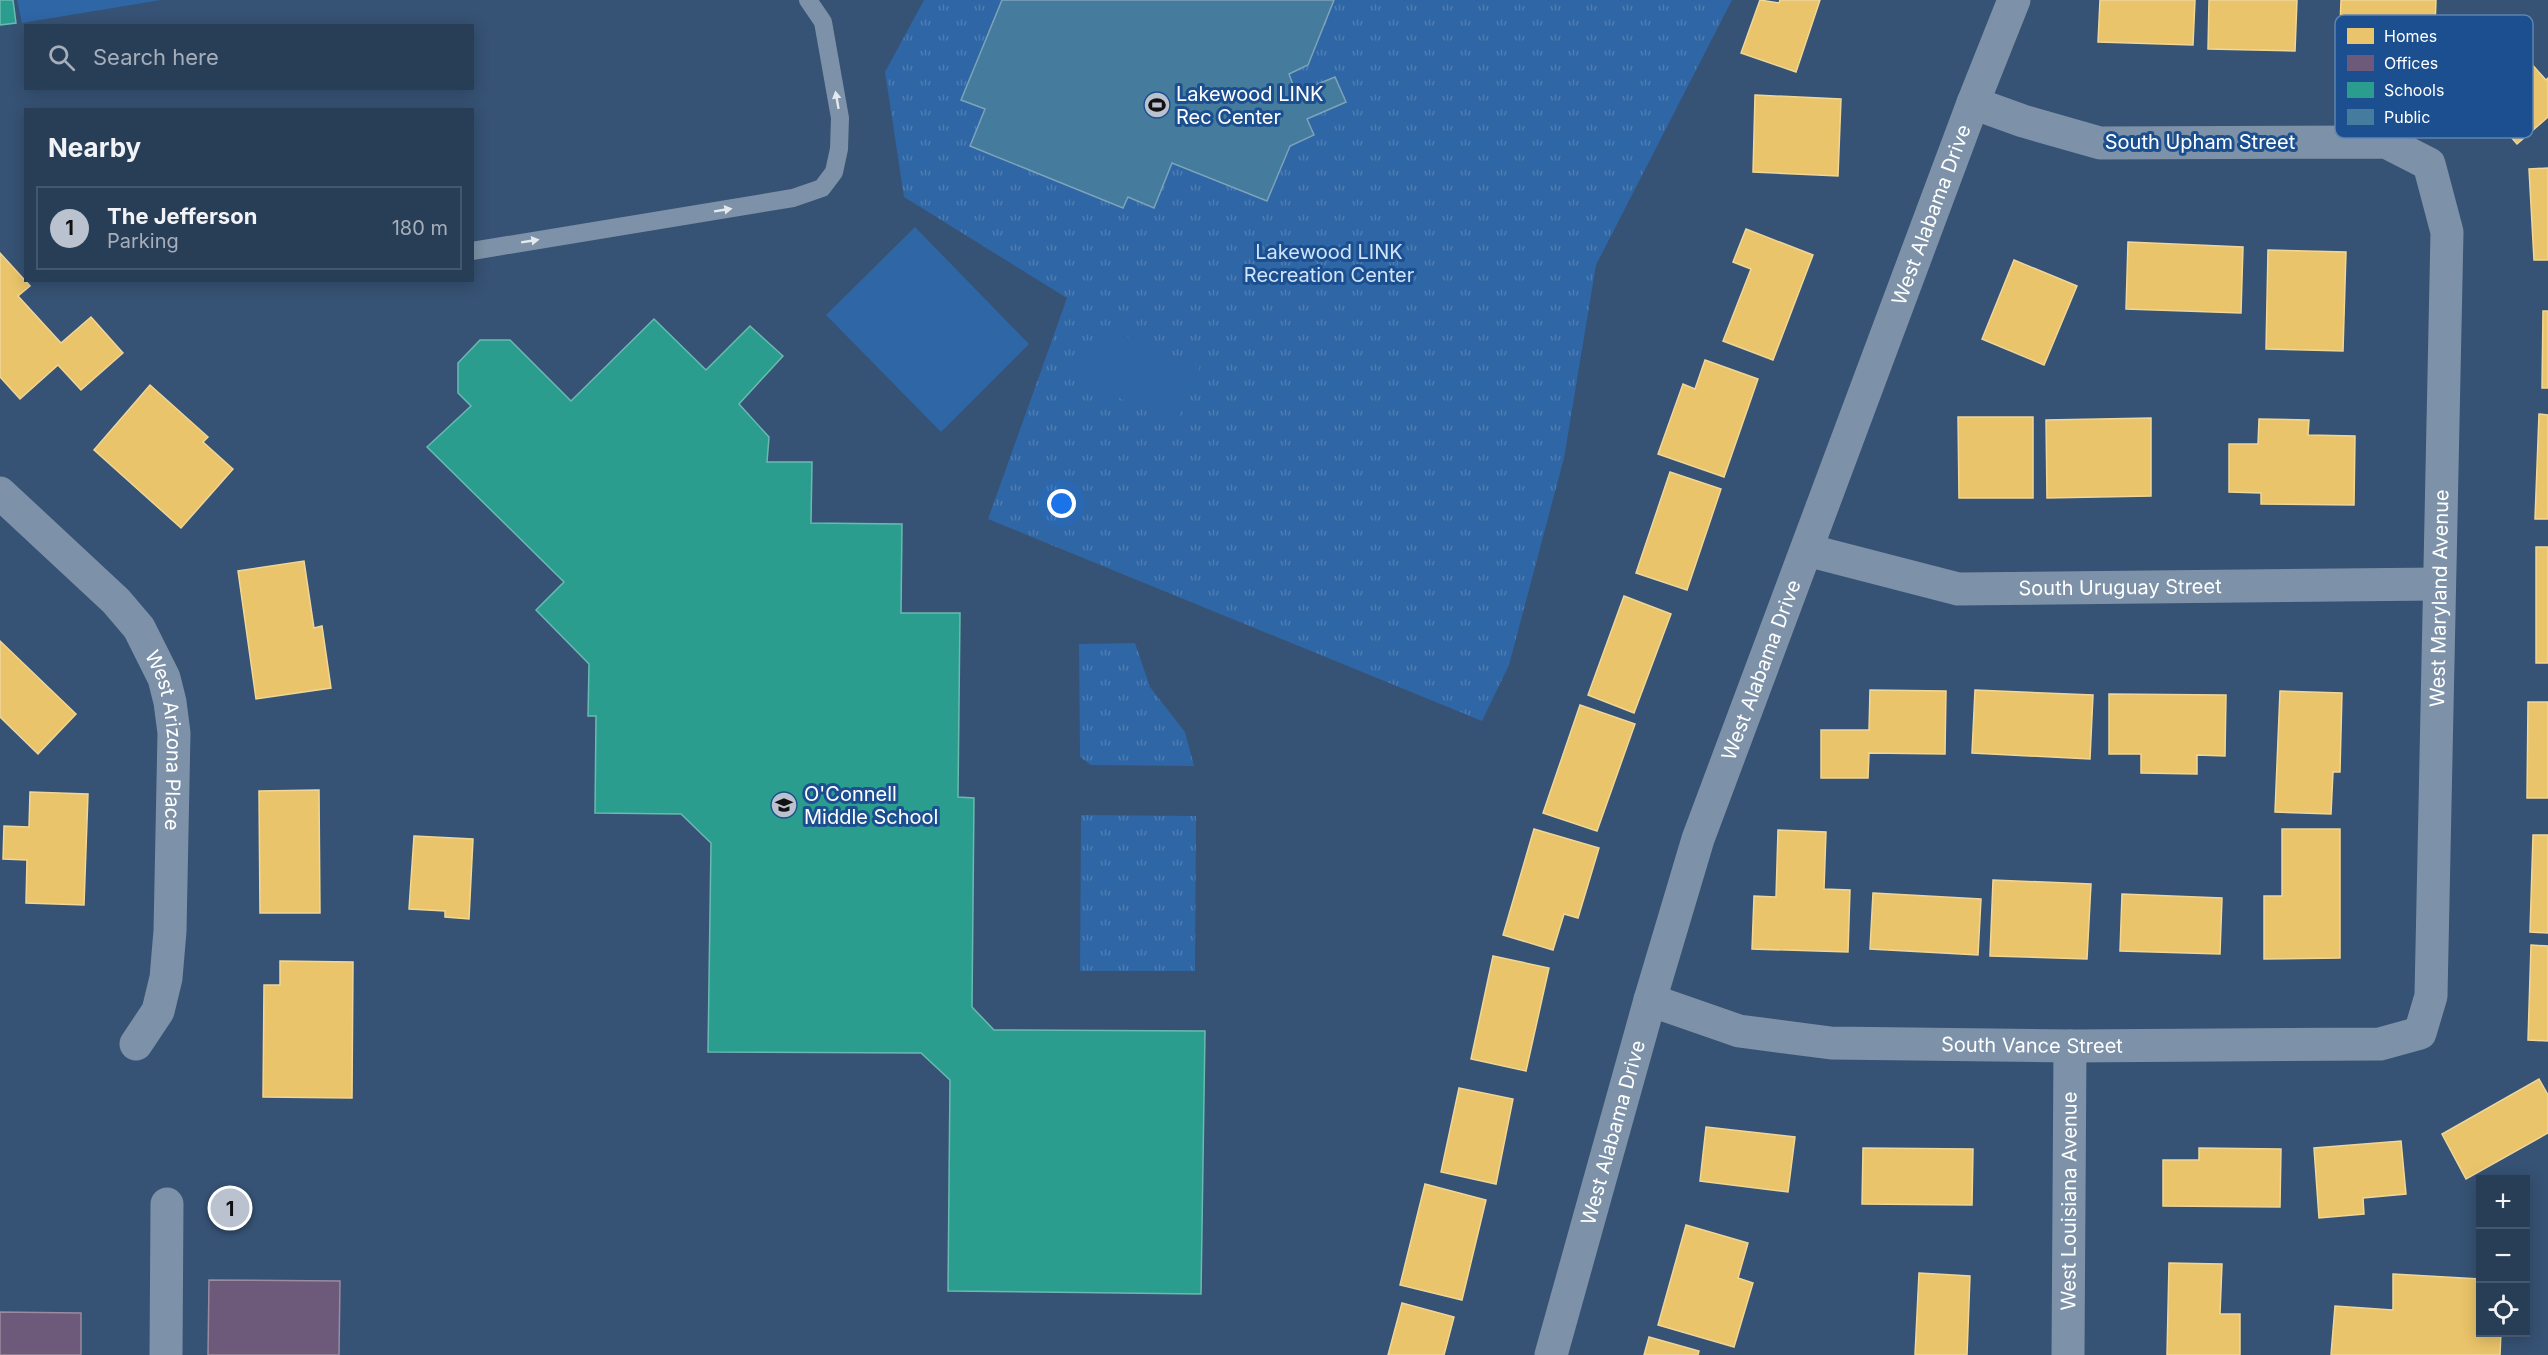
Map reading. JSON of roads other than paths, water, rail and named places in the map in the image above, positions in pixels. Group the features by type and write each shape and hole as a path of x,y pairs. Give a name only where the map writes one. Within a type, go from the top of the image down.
{"street":[{"name":"West Alabama Drive","path":"1551,1355 1650,1000 1698,839 1973,103 2014,0"},
{"name":"South Upham Street","path":"1973,103 2023,121 2100,142 2386,142 2429,165"},
{"name":"West Maryland Avenue","path":"2420,1033 2432,996 2447,232 2429,165"},
{"name":"West Arizona Place","path":"0,493 116,601 139,628 164,678 170,702 174,733 170,931 166,978 158,1011 136,1044"},
{"name":"South Uruguay Street","path":"1807,550 1958,589 2439,584"},
{"name":"South Vance Street","path":"1650,1000 1739,1031 1831,1043 2070,1046 2380,1044 2420,1033"},
{"name":"West Louisiana Avenue","path":"2068,1355 2070,1046"},
{"path":"166,1355 167,1204"}],"lane":[{"path":"474,251 793,198 822,188 834,172 839,149 840,117 823,22 808,0"}],"place":[{"name":"Lakewood LINK Rec Center","path":"1157,105"},
{"name":"O'Connell Middle School","path":"784,805"},
{"name":"The Jefferson","path":"230,1208"}],"park label":[{"name":"Lakewood LINK Recreation Center","path":"1329,264"}]}
